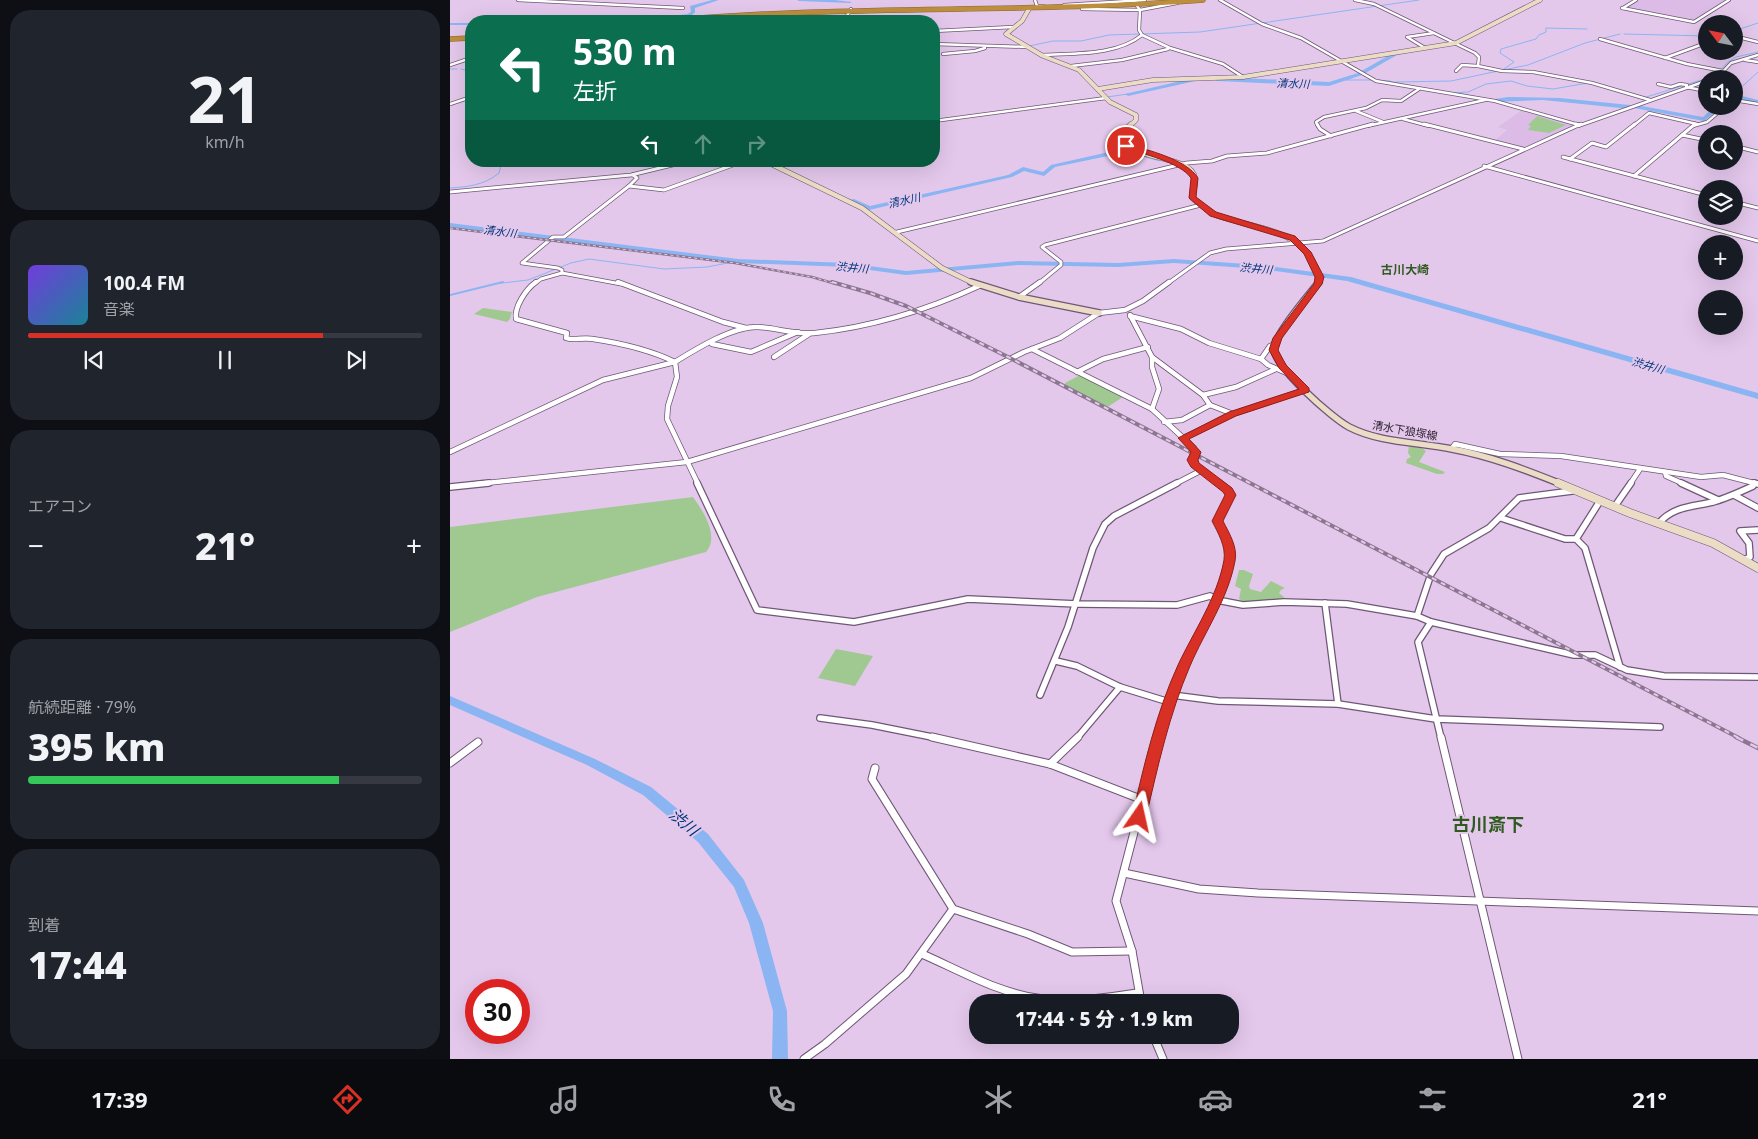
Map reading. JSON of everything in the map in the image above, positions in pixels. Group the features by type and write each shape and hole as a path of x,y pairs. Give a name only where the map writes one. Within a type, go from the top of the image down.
{"highway":[{"path":"734,15 851,9 1138,8 1203,0"},
{"path":"450,39 465,38"}],"main road":[{"path":"1098,89 1153,80 1251,76 1456,43 1540,0"},
{"path":"1029,9 1022,21 1006,34 1042,55 1071,66 1081,72 1106,97 1137,116 1136,120 1121,132 1122,142 1132,149 1180,165 1194,176 1192,198 1218,216 1288,235 1307,252 1318,274 1318,284 1274,344"},
{"path":"777,167 862,208 946,270 979,286 1019,297 1099,313"},
{"name":"清水下狼塚線","path":"1274,344 1275,355 1289,374 1331,416 1357,430 1383,438 1452,448 1481,456 1710,542 1746,559 1758,568"}],"street":[{"path":"518,0 683,8"},
{"path":"1036,0 1037,5 1145,0"},
{"path":"1127,7 1162,0"},
{"path":"1220,0 1260,23 1290,33 1374,80 1486,100 1579,125"},
{"path":"1355,0 1378,6 1456,43 1478,55 1478,66"},
{"path":"1636,0 1622,8 1694,22 1729,0"},
{"path":"1082,9 1138,8 1138,30 1142,35 1170,48 1223,64 1243,77"},
{"path":"848,15 851,9"},
{"path":"940,31 1013,27"},
{"path":"1425,48 1406,37 1434,33"},
{"path":"1042,55 1111,48 1134,42 1142,35"},
{"path":"1743,38 1758,42"},
{"path":"1600,39 1687,64 1721,70 1739,60"},
{"path":"940,44 1028,47"},
{"path":"1665,58 1698,46"},
{"path":"996,49 1001,47"},
{"path":"943,54 1001,47"},
{"path":"1018,50 1028,47"},
{"path":"964,48 981,49"},
{"path":"1071,66 1122,60 1170,48"},
{"path":"1743,59 1758,55"},
{"path":"1743,59 1758,62"},
{"path":"450,65 465,60"},
{"path":"1456,71 1462,65 1501,71 1533,72 1592,83 1646,99"},
{"path":"1251,76 1257,80"},
{"path":"1658,84 1671,87 1698,82"},
{"path":"450,487 687,462 971,378 1060,338 1099,313 1125,310 1143,300 1210,253 1226,249 1300,244 1329,238 1484,166 1579,125 1685,85 1698,89"},
{"path":"1331,136 1320,129 1316,122 1324,117 1356,111 1382,100 1402,101 1419,89"},
{"path":"940,120 1106,97"},
{"path":"1743,98 1758,102"},
{"path":"450,104 465,99"},
{"path":"896,232 1180,165 1212,161 1227,156 1267,153 1383,122 1486,100"},
{"path":"1743,101 1758,102"},
{"path":"1356,111 1383,122"},
{"path":"1570,160 1592,143 1606,147 1649,112 1697,124"},
{"path":"1634,176 1682,135 1697,124 1707,122 1715,115"},
{"path":"1401,118 1523,149"},
{"path":"1682,135 1698,138"},
{"path":"1743,148 1758,152"},
{"path":"1563,158 1698,193"},
{"path":"1484,166 1758,240"},
{"path":"450,192 634,175 665,167"},
{"path":"629,186 664,190 727,167"},
{"path":"634,175 637,178 629,186 564,237 553,237 522,263 614,281 724,322 746,328 809,334 905,316 942,303 979,286"},
{"path":"1743,204 1758,208"},
{"path":"1019,297 1045,279 1061,263 1043,246 1201,205"},
{"path":"560,270 535,281 519,304 515,318 567,334 566,338 572,340 582,337 602,340 658,354 675,362"},
{"path":"1125,310 1148,347 1152,357 1152,367 1159,389 1152,409"},
{"path":"1130,316 1175,327 1209,342 1261,359 1276,369 1289,374"},
{"path":"450,452 603,380 675,362 746,328"},
{"path":"712,344 751,352 798,332"},
{"path":"774,357 809,334"},
{"path":"1261,359 1270,346 1274,344"},
{"path":"1077,372 1103,359 1148,347"},
{"path":"922,954 1000,989 1041,999 1070,1001 1138,993 1132,951 1116,901 1169,702 1217,600 1230,559 1229,544 1218,521 1230,495 1228,490 1192,460 1196,452 1194,448 1152,409 1032,349"},
{"path":"1152,357 1203,395 1210,405 1233,414"},
{"path":"675,362 677,377 668,406 668,419 757,610 854,622 968,598 1077,604 1177,605 1210,596 1217,600 1244,605 1284,602 1347,604 1418,616 1431,622 1574,655 1595,655 1620,667 1637,672 1682,678 1758,677"},
{"path":"1203,395 1236,387 1276,369"},
{"path":"1183,438 1233,414 1305,390"},
{"path":"1164,422 1182,420 1210,405"},
{"path":"1452,448 1455,444 1500,454 1551,455 1701,477 1723,474 1756,483"},
{"path":"1615,506 1640,469"},
{"path":"1040,695 1056,661 1104,526 1114,516 1202,470"},
{"path":"1665,472 1666,476 1719,500"},
{"path":"1659,523 1677,508 1719,500 1734,495 1756,483"},
{"path":"1418,616 1429,579 1440,558 1482,533 1501,518 1519,498 1575,490"},
{"path":"1734,495 1758,508"},
{"path":"1576,540 1600,501"},
{"path":"1501,518 1565,539 1576,540 1585,548 1620,667"},
{"path":"1746,559 1750,557 1749,543 1740,531 1758,530"},
{"path":"1326,603 1338,704"},
{"path":"1431,622 1418,642 1518,1059"},
{"path":"1056,661 1077,666 1120,687 1169,702"},
{"path":"1050,764 1083,732 1120,687"},
{"path":"1172,695 1218,701 1338,704 1436,719 1660,726"},
{"path":"820,718 872,725 1050,764 1143,800"},
{"path":"450,763 478,742"},
{"path":"875,768 872,778 880,793 953,909 1028,934 1072,952 1132,951"},
{"path":"1124,873 1209,890 1347,898 1758,911"},
{"path":"804,1059 825,1044 906,974 953,909"},
{"path":"1157,1044 1163,1059"}],"shaded area":[{"path":"1638,0 1726,0 1702,15 1698,15 1698,18 1693,21 1625,8"},
{"path":"1522,110 1574,125 1523,148 1494,141 1507,130 1498,127"}],"green space":[{"path":"1537,116 1566,125 1549,133 1528,130 1531,126 1528,125"},
{"path":"483,308 512,312 507,322 474,314"},
{"path":"1080,375 1123,397 1106,408 1065,386 1065,383"},
{"path":"1409,446 1420,447 1426,451 1419,462 1445,472 1437,474 1406,463 1407,459 1411,457 1408,453"},
{"path":"693,497 705,516 711,531 710,546 706,552 537,597 450,632 450,527"},
{"path":"1239,570 1253,574 1249,586 1250,589 1261,592 1271,581 1285,588 1279,593 1284,597 1283,600 1245,603 1239,599 1241,589 1235,586"},
{"path":"836,649 873,656 855,686 818,678"}],"waterway":[{"path":"689,15 693,12 692,7 717,0"},
{"path":"799,0 850,2"},
{"path":"1029,46 1053,41 1081,41 1109,35 1200,32 1419,0"},
{"path":"1743,28 1758,23"},
{"path":"450,24 465,24"},
{"path":"1504,69 1514,62 1500,53 1501,49 1536,39 1539,35 1546,32 1546,28 1587,29"},
{"path":"1396,82 1451,81 1528,65 1585,43 1620,34"},
{"path":"1624,34 1698,36"},
{"name":"清水川","path":"1217,79 1329,84 1360,74 1395,54 1405,52"},
{"path":"1643,98 1711,77 1710,73 1719,72 1736,57 1758,52"},
{"path":"450,69 457,69"},
{"path":"461,69 465,70"},
{"path":"1743,86 1758,72"},
{"name":"清水川","path":"1128,94 1198,79"},
{"path":"1344,80 1372,80"},
{"path":"1379,80 1406,85"},
{"path":"1452,93 1468,92 1486,84 1511,81 1527,86 1553,89 1588,83"},
{"path":"1612,90 1639,98"},
{"path":"1107,97 1128,94"},
{"name":"清水川","path":"1491,100 1525,98 1578,101 1630,107"},
{"name":"清水川","path":"1743,98 1758,102"},
{"name":"清水川","path":"1636,107 1704,119 1709,115"},
{"name":"清水川","path":"852,200 869,208 1010,176 1023,169 1044,174 1053,166 1127,150 1158,159"},
{"path":"450,188 482,183 499,173 500,167"},
{"name":"清水川","path":"450,225 549,238"},
{"name":"渋井川","path":"554,238 738,261 848,265 906,273 1019,263 1118,265 1174,261 1261,267 1348,279 1758,396"},
{"path":"496,284 528,280 571,263 589,259 664,269 707,267 738,261"},
{"path":"496,284 503,282"},
{"path":"450,295 496,284"},
{"name":"渋川","path":"450,700 591,762 647,791 703,838 739,884 756,923 780,1011 780,1059"}],"railway":[{"path":"450,228 735,263 812,277 836,284"},
{"path":"832,282 906,306 1010,358 1739,738"},
{"path":"1736,737 1758,748"}],"district":[{"name":"古川大崎","path":"1405,269"},
{"name":"古川斎下","path":"1488,824"}],"route":[{"path":"1126,146 1138,152 1180,165 1191,173 1195,178 1192,198 1209,212 1288,235 1307,252 1320,277 1318,284 1274,344 1275,355 1282,366 1305,390 1233,414 1183,438 1196,452 1192,460 1195,465 1228,490 1230,495 1218,521 1229,544 1230,559 1217,600 1184,664 1169,702 1144,791 1139,817"}]}
